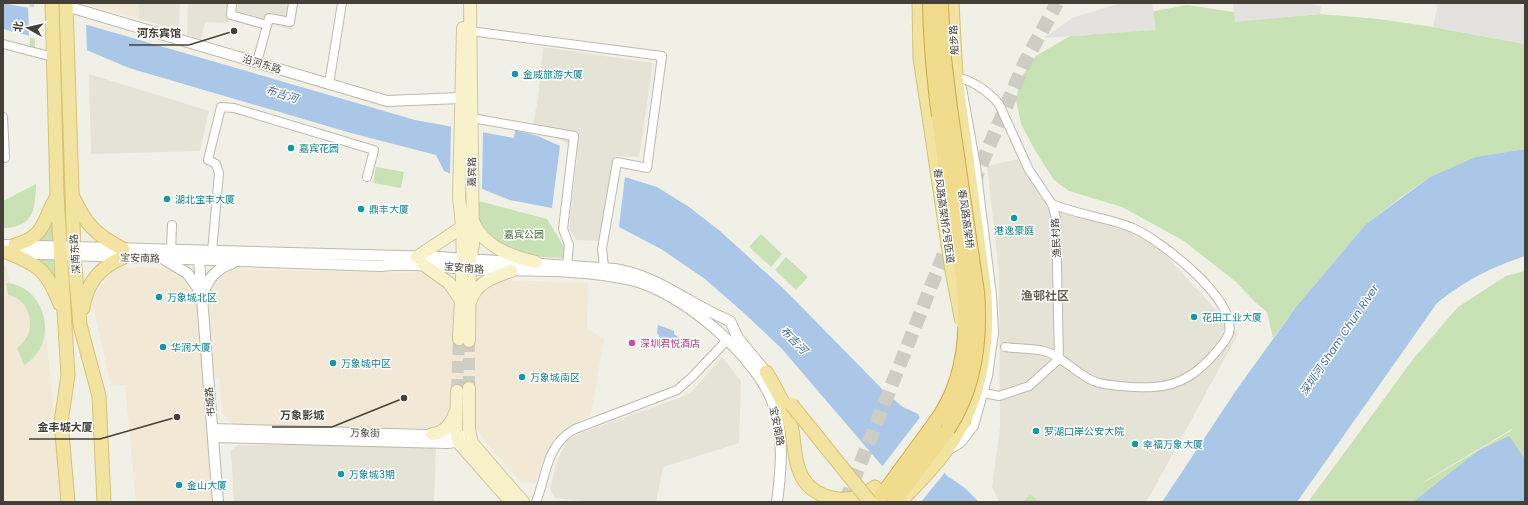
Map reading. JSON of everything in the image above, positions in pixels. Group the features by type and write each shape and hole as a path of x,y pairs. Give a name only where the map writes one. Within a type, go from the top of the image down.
{"highway":[{"name":"春风路高架桥","path":"882,496 935,424 954,392 964,353 965,299 935,92 930,3"},
{"name":"春风路高架桥","path":"882,496 948,429 960,410 970,380 977,347 979,319 977,292 946,79 941,3"}],"main road":[{"name":"嘉宾路","path":"463,3 459,198 465,264 464,340"},
{"name":"嘉宾路","path":"465,264 473,245 470,3"},
{"path":"918,3 920,58 924,78"},
{"name":"船步路","path":"943,455 977,404 984,356 987,319 979,246 956,77 952,3"},
{"name":"深南东路","path":"52,5 60,250 68,375 61,422 68,502"},
{"name":"深南东路","path":"66,7 74,251 80,325 99,396 104,502"},
{"name":"春风路高架桥2号匝道","path":"924,78 952,271 962,323 964,353"},
{"path":"71,192 91,228 123,253 105,266 91,281 85,295 80,325"},
{"path":"7,249 29,240 39,232 47,221 51,206 58,195"},
{"path":"473,220 478,230 484,237 504,251 514,257 536,262"},
{"path":"462,227 421,261 449,284 465,301 484,282 493,276 511,270"},
{"path":"7,249 29,261 45,275 54,289 64,315"},
{"path":"766,372 870,502"},
{"path":"766,372 779,394 787,414 793,434 798,468 808,486 824,496 843,498 882,496"},
{"path":"469,388 465,452 511,502"},
{"path":"432,434 442,431 449,426 453,417 456,396 465,440 523,502"},
{"path":"900,502 943,455"},
{"path":"908,502 943,455"},
{"path":"853,502 882,496"}],"street":[{"path":"232,3 232,15 267,26"},
{"path":"257,62 269,18 290,22 293,3"},
{"path":"329,84 342,3"},
{"name":"沿河东路","path":"66,7 392,102 460,98"},
{"path":"470,31 662,56 647,168 617,162 602,249 604,267"},
{"path":"3,44 53,53"},
{"path":"956,77 965,95 972,134 993,310 992,355 984,393 977,404"},
{"name":"渔民村路","path":"924,78 956,77 973,84 992,96 999,104 1029,170 1052,204 1057,227 1059,359"},
{"path":"212,252 219,173 216,164 208,160 221,107 234,108 374,150 367,177"},
{"path":"3,117 5,158"},
{"path":"472,123 574,136 563,229 569,245 567,265"},
{"path":"1005,347 1045,351 1096,382 1154,387 1179,382 1189,377 1206,364 1229,333 1228,321 1221,304 1193,272 1163,245 1134,229 1121,224 1067,210 1052,204"},
{"path":"171,251 172,225"},
{"name":"宝安南路","path":"7,249 123,253 171,251 212,252 421,261 465,264 511,270 601,274 632,280 658,290 679,302 707,322 728,340 758,376 770,396 775,408 781,447 781,474 778,502"},
{"name":"宝安南路","path":"123,253 162,258 199,260 380,266 421,261"},
{"name":"书城路","path":"162,258 178,266 191,277 198,286 202,303"},
{"name":"书城路","path":"199,260 218,502"},
{"name":"书城路","path":"202,303 206,286 211,277 226,265 238,261"},
{"name":"宝安南路","path":"465,264 536,262 604,267 629,271 650,279 680,294 709,313 730,321 738,338 766,372"},
{"path":"536,502 552,452 563,436 575,429 677,390 692,377 728,340"},
{"path":"984,393 999,396 1029,386 1059,359"},
{"name":"万象街","path":"212,433 432,434 465,440"},
{"name":"万象街","path":"212,433 465,440"}],"shaded area":[{"path":"88,3 139,3 139,19 88,5"},
{"path":"139,3 180,3 179,30 139,19"},
{"path":"188,3 298,3 292,30 233,14 228,23 205,22 201,39 187,35"},
{"path":"1121,3 1152,3 1156,30 1044,38 1072,18"},
{"path":"1233,3 1307,3 1321,6 1320,14 1235,22"},
{"path":"1438,3 1525,3 1525,44 1433,27"},
{"path":"543,47 653,63 639,157 615,156 601,241 577,240 569,229 578,150 533,124 538,99"},
{"path":"89,74 209,111 200,151 91,154"},
{"path":"1018,159 1043,199 1096,222 1135,234 1161,250 1238,334 1151,494 1145,502 999,502 992,487 1000,428 999,272 987,166"},
{"path":"3,266 6,266 10,283 19,286 33,296 44,317 63,502 3,502"},
{"path":"117,267 422,273 503,280 588,283 587,329 604,339 591,415 564,429 556,435 549,447 535,483 521,482 485,442 478,430 232,424 222,413 219,378 203,379 213,502 136,502 125,385 111,386 91,297"},
{"path":"722,357 741,381 739,443 663,467 656,502 590,502 555,498 550,489 558,458 567,441 583,432 682,397 692,391"},
{"name":"万象城3期","path":"238,445 432,445 436,449 434,502 234,502 231,451"}],"green space":[{"path":"29,3 34,3 35,49 30,47"},
{"path":"1187,5 1273,18 1320,14 1379,19 1433,27 1525,44 1525,149 1475,157 1430,177 1400,198 1366,224 1296,307 1273,338 1267,312 1236,282 1184,241 1122,207 1069,191 1054,180 1036,152 1021,124 1016,100 1021,78 1036,56 1070,36 1090,35 1118,18"},
{"path":"376,167 404,172 401,188 373,183"},
{"path":"36,184 35,202 31,215 21,224 3,228 3,201"},
{"name":"嘉宾公园","path":"479,201 547,219 564,247 565,256 563,258 525,256 496,242 476,220"},
{"path":"52,219 52,242 33,241"},
{"path":"761,234 782,254 771,267 749,247"},
{"path":"786,257 808,277 796,290 775,270"},
{"path":"31,259 53,260 56,289"},
{"path":"1525,271 1525,502 1308,502 1414,358 1458,307 1506,276","holes":["1512,429 1512,430 1423,483"]},
{"path":"6,283 20,287 31,294 39,305 44,317 45,331 42,344 35,356 24,365 17,348 24,342 28,335 30,318 23,303 8,295"},
{"path":"1030,494 1039,502 1023,502"}],"water":[{"name":"布吉河","path":"3,3 29,8 415,120 514,138 515,130 538,136 560,146 552,208 510,200 487,191 444,171 436,155 351,133 129,68 89,51 3,29"},
{"name":"深圳河 Sham Chun River","path":"1525,149 1525,256 1479,275 1437,303 1297,502 1162,502 1235,392 1296,307 1366,224 1430,177 1475,157"},
{"name":"布吉河","path":"625,177 657,187 689,207 720,231 785,290 885,392 903,407 918,414 946,475 965,488 979,502 913,502 782,349 744,313 705,279 661,249 619,227"},
{"path":"658,325 674,331 674,334 684,341 682,347 660,338 657,333"},
{"path":"1509,436 1525,459 1525,502 1413,502 1478,451"}],"pier":[{"path":"28,6 86,22 87,53 29,37"},
{"path":"451,126 483,130 482,191 450,176"},
{"path":"921,416 946,471 921,502 911,502 881,468"}],"tunnel":[{"path":"973,184 1025,62 1057,3"},
{"path":"845,502 950,239"},
{"path":"457,391 459,339"},
{"path":"469,341 469,388"}],"place":[{"name":"河东宾馆","path":"234,31"},
{"name":"金威旅游大厦","path":"515,74"},
{"name":"嘉宾花园","path":"291,148"},
{"name":"湖北宝丰大厦","path":"167,199"},
{"name":"鼎丰大厦","path":"361,209"},
{"name":"港逸豪庭","path":"1014,218"},
{"name":"万象城北区","path":"159,297"},
{"name":"花田工业大厦","path":"1194,317"},
{"name":"深圳君悦酒店","path":"632,343"},
{"name":"华润大厦","path":"163,347"},
{"name":"万象城中区","path":"333,363"},
{"name":"万象城南区","path":"522,377"},
{"name":"万象影城","path":"404,398"},
{"name":"金丰城大厦","path":"177,417"},
{"name":"罗湖口岸公安大院","path":"1036,431"},
{"name":"幸福万象大厦","path":"1135,444"},
{"name":"万象城3期","path":"341,474"},
{"name":"金山大厦","path":"179,485"}],"district":[{"name":"渔邨社区","path":"1045,295"}]}
